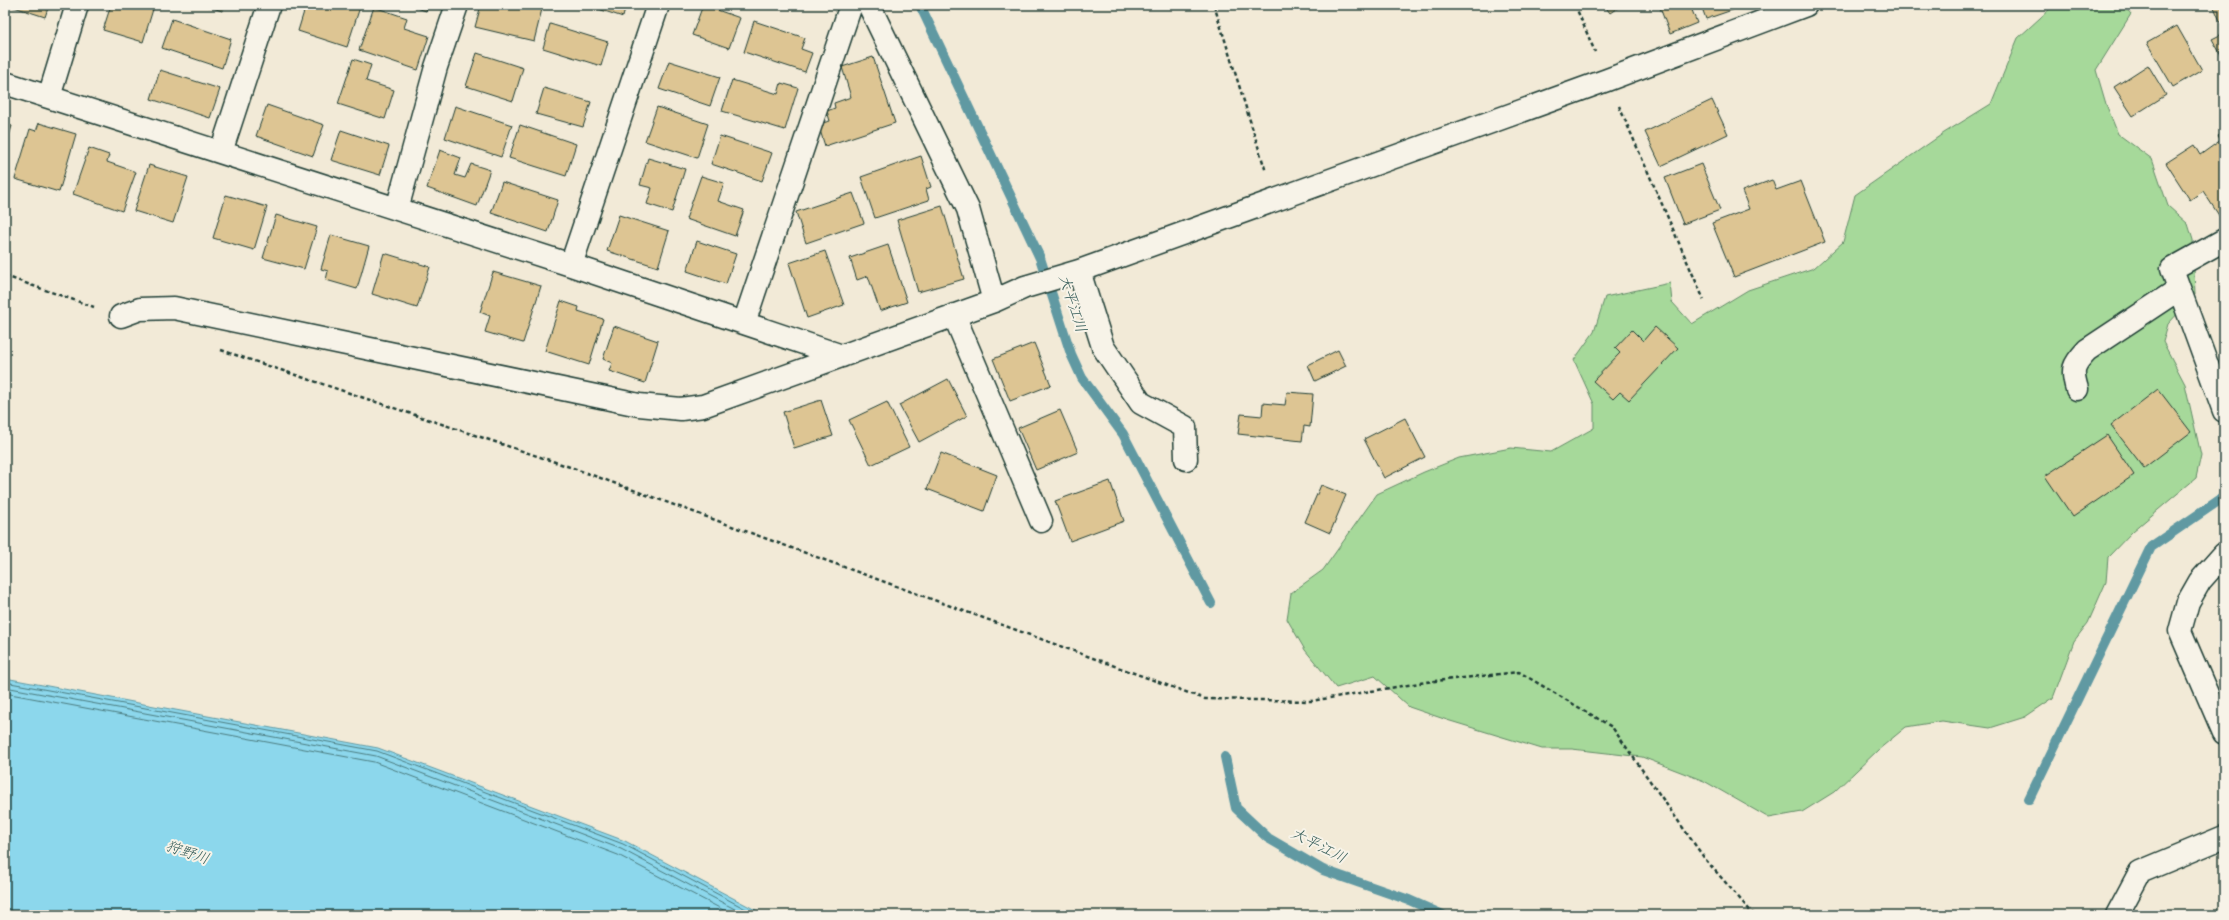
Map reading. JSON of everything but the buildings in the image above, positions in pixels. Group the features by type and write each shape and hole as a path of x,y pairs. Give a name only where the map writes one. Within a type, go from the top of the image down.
{"street":[{"path":"49,97 77,5"},
{"path":"221,152 269,5"},
{"path":"397,209 436,67 457,5"},
{"path":"571,266 658,5"},
{"path":"744,323 852,5"},
{"path":"869,5 968,209 994,301"},
{"path":"121,316 140,309 174,308 664,408 681,409 703,406 994,301 1025,287 1074,272 1607,80 1806,5"},
{"path":"5,83 397,209 842,356"},
{"path":"2224,240 2172,269 2224,411"},
{"path":"1074,272 1103,347 1141,404 1185,427 1186,459"},
{"path":"2077,389 2073,374 2075,362 2087,350 2179,289"},
{"path":"954,315 1041,521"},
{"path":"2224,554 2219,557 2200,581 2188,602 2180,631 2224,733"},
{"path":"2117,915 2140,872 2224,837"}],"path":[{"path":"1214,5 1275,199"},
{"path":"1575,5 1704,300"},
{"path":"5,276 121,316"},
{"path":"219,350 573,468 1205,698 1311,701 1426,682 1519,672 1612,727 1705,858 1754,915"}],"green space":[{"path":"2090,5 2123,5 2131,14 2096,70 2106,104 2118,134 2152,159 2168,206 2188,224 2193,240 2195,295 2168,324 2163,342 2185,384 2201,455 2196,478 2133,531 2108,557 2106,582 2088,623 2074,641 2053,698 2025,717 1990,728 1942,721 1906,727 1878,750 1834,792 1802,812 1769,818 1704,781 1642,757 1572,749 1542,749 1409,707 1375,676 1336,688 1305,650 1287,619 1291,593 1323,570 1377,494 1424,472 1459,458 1511,448 1551,452 1594,428 1594,404 1574,360 1594,332 1605,297 1670,283 1672,302 1692,324 1748,290 1814,268 1843,242 1855,195 1944,133 1991,104 2018,38 2051,8"}],"water":[{"name":"狩野川","path":"5,678 378,748 625,841 765,915 5,915"}],"waterway":[{"name":"大平江川","path":"920,5 1040,258 1071,354 1082,378 1123,434 1211,603"},
{"path":"2029,799 2151,547 2224,497"},
{"name":"大平江川","path":"1225,757 1236,808 1268,838 1323,870 1409,900 1443,915"}]}
